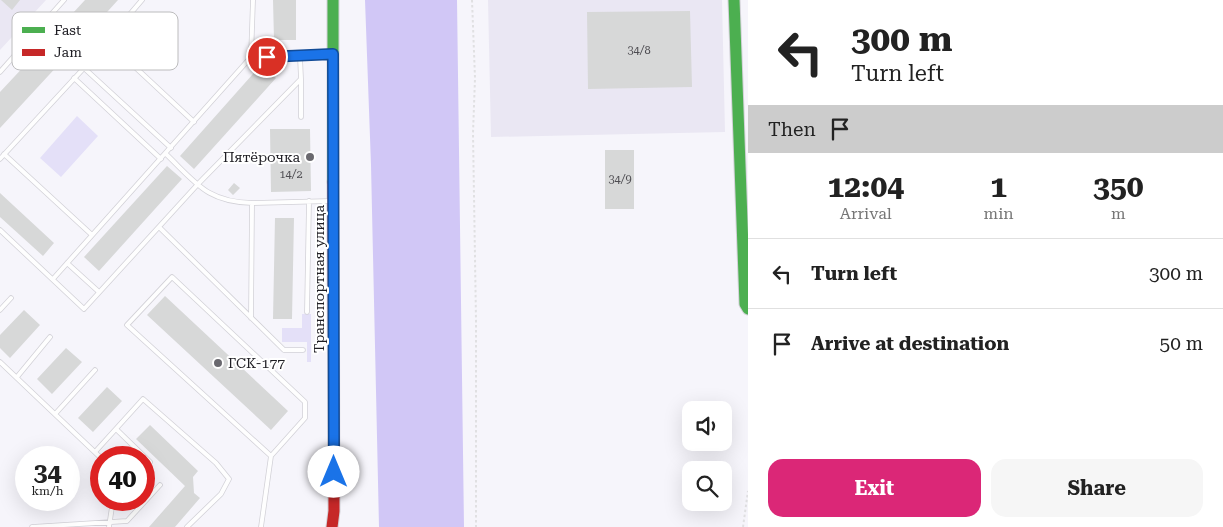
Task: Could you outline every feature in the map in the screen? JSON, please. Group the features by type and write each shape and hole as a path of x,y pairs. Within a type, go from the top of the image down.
{"street":[{"name":"Транспортная улица","path":"332,527 334,511 333,0"},
{"path":"734,0 746,304 748,309"}],"lane":[{"path":"53,12 64,0"},
{"path":"132,12 142,0"},
{"path":"53,280 251,57 253,0"},
{"path":"251,57 300,57 333,54"},
{"path":"300,57 301,117"},
{"path":"0,72 12,58"},
{"path":"0,159 82,70"},
{"path":"86,70 172,148"},
{"path":"138,70 194,122"},
{"path":"74,78 161,159"},
{"path":"0,230 84,309 198,184 301,79"},
{"path":"4,154 92,235"},
{"path":"166,154 212,196 236,203 333,200"},
{"path":"307,312 308,201"},
{"path":"251,318 252,203"},
{"path":"159,227 284,350 303,350"},
{"path":"67,263 99,292"},
{"path":"262,527 271,456 306,418 305,402 172,277 127,325 271,456"},
{"path":"0,310 11,298"},
{"path":"16,377 50,337"},
{"path":"0,362 90,446"},
{"path":"56,413 95,370"},
{"path":"101,446 143,399 216,463 229,479 221,494 187,527"},
{"path":"116,429 134,446"},
{"path":"32,527 110,524 127,521 160,485"},
{"path":"110,524 112,511"}],"path":[{"path":"472,0 475,78 473,133 476,320 476,527"},
{"path":"743,527 748,491"}],"shaded area":[{"path":"0,0 46,0 35,12 12,12 12,37 0,50"},
{"path":"365,0 457,0 464,527 379,527 371,165"},
{"path":"488,0 722,0 725,132 491,137"},
{"path":"77,116 98,136 61,177 40,158"},
{"path":"302,314 311,314 311,362 307,362 307,342 282,342 282,328 302,328"}],"building":[{"path":"1,0 20,0 12,10"},
{"path":"85,0 118,0 107,12 74,12"},
{"path":"273,0 296,0 296,40 274,40"},
{"path":"690,11 692,87 588,89 587,12"},
{"path":"261,65 276,78 194,169 180,156"},
{"path":"21,70 54,70 0,128 0,92"},
{"path":"270,129 310,129 311,191 271,192"},
{"path":"605,150 634,150 634,209 605,209"},
{"path":"167,166 182,179 99,271 84,257"},
{"path":"234,183 240,188 233,195 228,190"},
{"path":"0,193 54,243 43,256 0,217"},
{"path":"275,218 294,218 292,319 273,319"},
{"name":"ГСК-177","path":"165,296 288,411 271,430 147,315"},
{"path":"24,310 40,325 10,358 0,348 0,335"},
{"path":"66,348 82,362 52,394 37,379"},
{"path":"107,387 122,401 93,432 78,418"},
{"path":"150,425 198,471 193,477 194,493 200,498 175,527 149,527 185,486 155,457 155,446 143,446 136,439"}],"traffic: fast":[{"path":"333,0 333,182"},
{"path":"734,0 745,304 748,309"}],"traffic: jam":[{"path":"332,527 334,511 333,182"}],"place":[{"name":"Пятёрочка","path":"310,157"},
{"name":"ГСК-177","path":"218,363"}],"route":[{"path":"267,57 333,54 334,472"}]}
